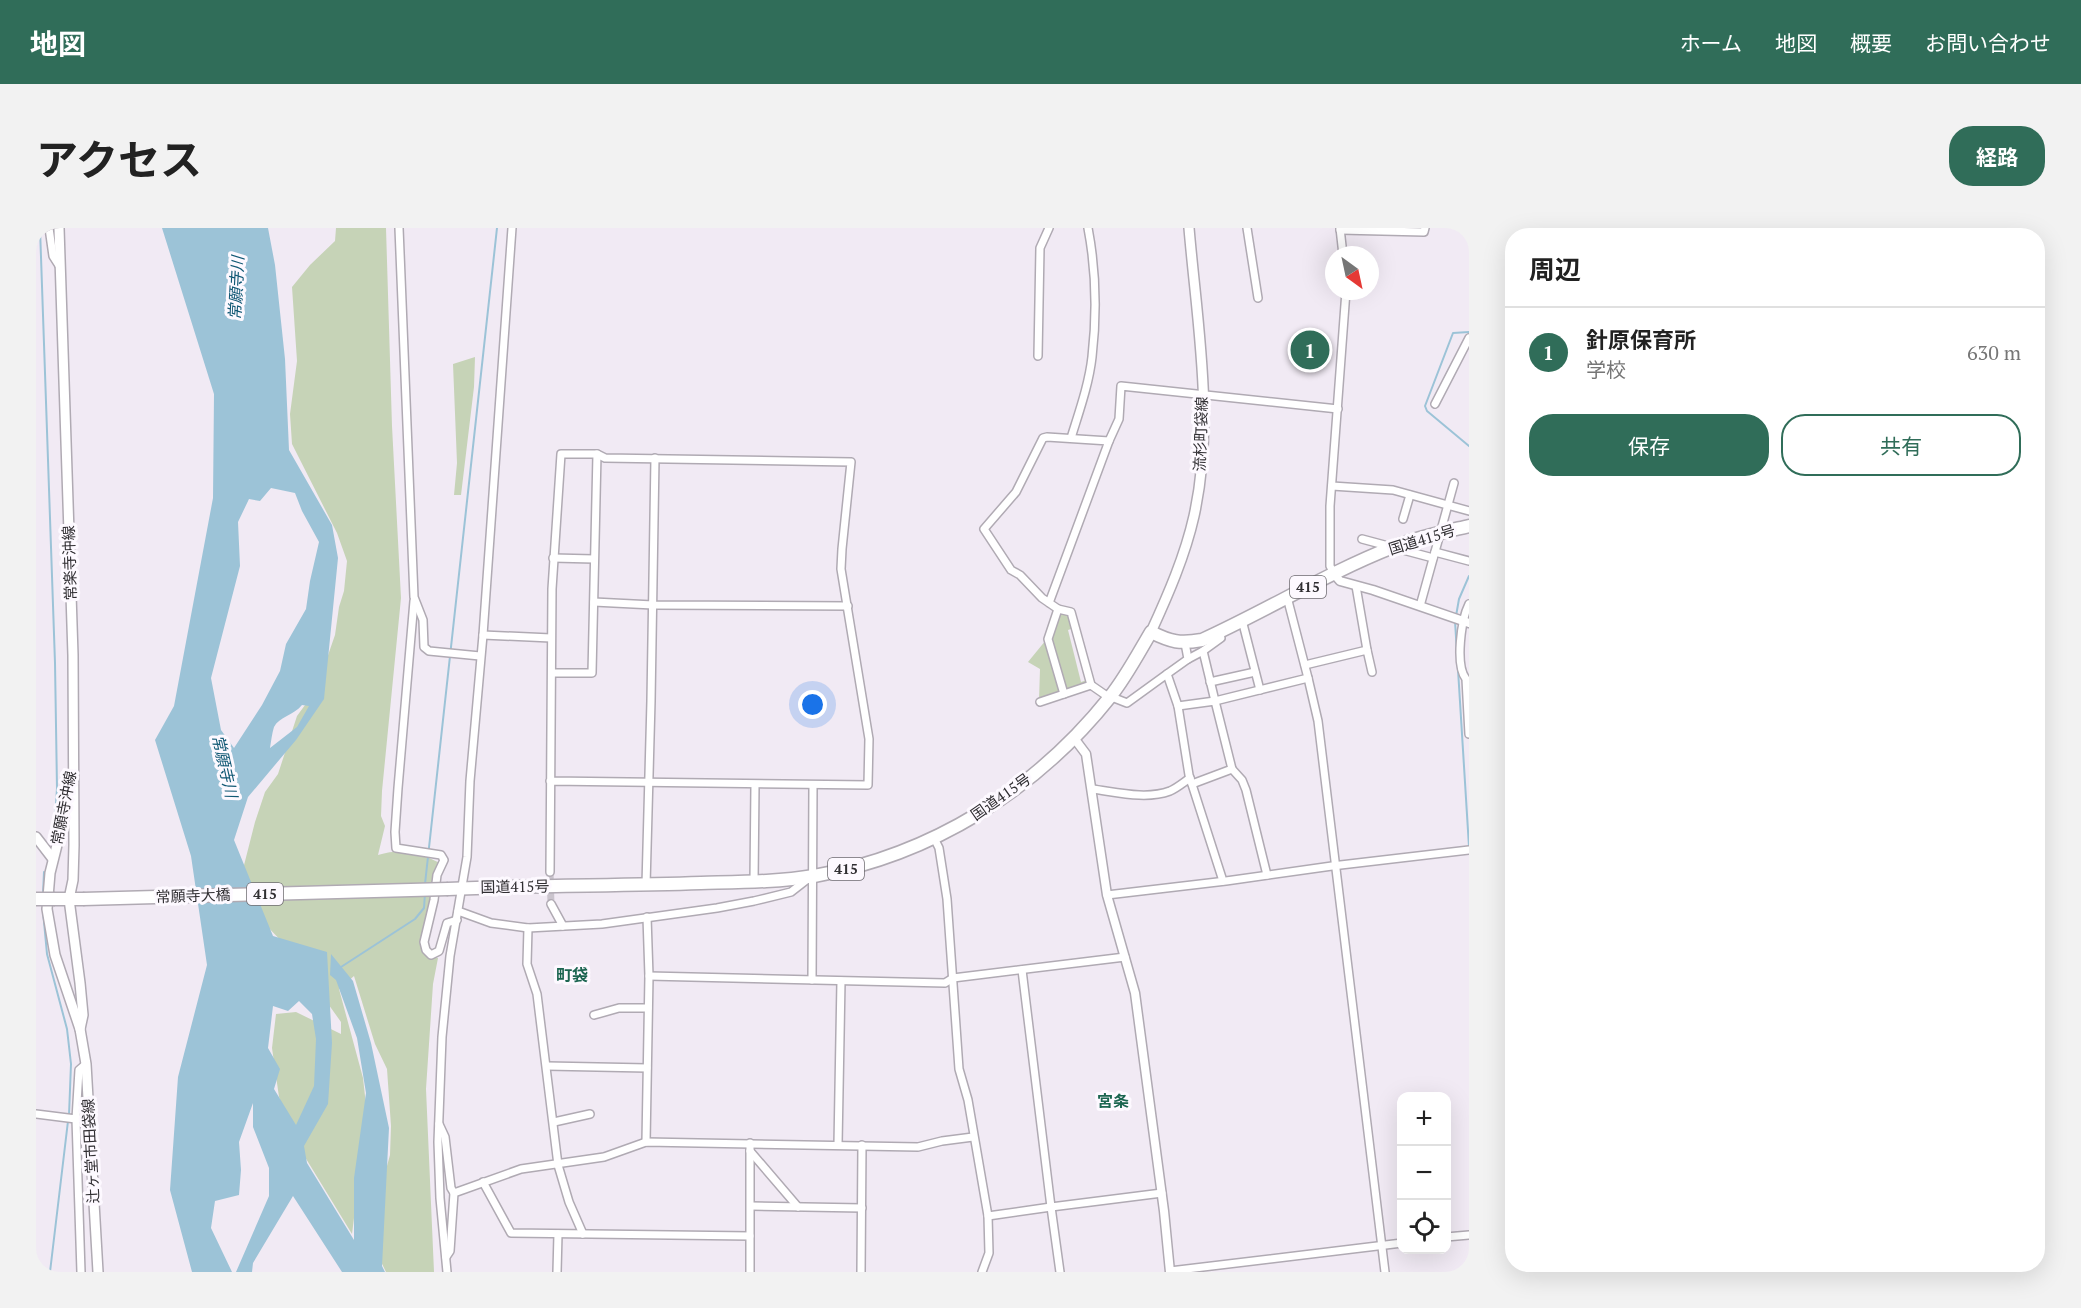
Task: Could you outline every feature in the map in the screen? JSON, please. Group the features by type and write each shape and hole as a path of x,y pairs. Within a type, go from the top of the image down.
{"highway":[{"name":"国道415号","path":"1185,643 1202,640 1220,632 1287,597 1395,546 1439,532 1469,526"},
{"path":"1151,632 1170,641 1185,643"},
{"name":"国道415号","path":"448,889 754,881 812,876 885,858 934,838 978,815 1019,787 1074,738 1111,696 1151,632"},
{"name":"常願寺大橋","path":"69,899 448,889"},
{"name":"415","path":"36,899 69,899"}],"main road":[{"name":"常楽寺沖線","path":"59,228 72,643 74,845 73,880 69,899"},
{"name":"流杉町袋線","path":"1151,632 1177,570 1194,515 1204,436 1204,394 1189,228"},
{"name":"常願寺沖線","path":"53,859 73,757"},
{"path":"36,837 53,859"},
{"name":"辻ヶ堂市田袋線","path":"53,859 48,892 50,930 55,955 80,1029 86,1064 98,1272"},
{"name":"辻ヶ堂市田袋線","path":"69,899 81,994 80,1029"}],"street":[{"path":"49,228 53,256 60,267"},
{"path":"399,228 414,597 398,788 396,848 435,853 441,855 444,860 437,874 434,900 424,942 426,950 431,955 439,951 447,923 457,920"},
{"path":"447,1272 440,1198 439,1124 442,1037 450,956 467,857 470,781 483,635 512,228"},
{"path":"1038,356 1040,248 1048,228"},
{"path":"1071,438 1092,359 1095,283 1088,228"},
{"path":"1247,228 1258,298"},
{"path":"1342,246 1340,229 1424,232 1425,228"},
{"path":"1345,300 1332,486 1330,566 1340,581 1467,622"},
{"path":"1435,404 1469,338"},
{"path":"1050,603 1119,418 1121,387 1338,409"},
{"path":"1109,441 1043,438 1016,492 984,529 1011,570 1020,575 1058,609 1071,612 1091,685 1104,694 1127,703 1221,638 1220,632"},
{"path":"550,781 868,785 869,739 841,569 851,462 605,458 597,454 561,454 553,558 551,638 552,673 550,781 550,872"},
{"path":"552,673 592,673 597,454"},
{"path":"646,885 655,458"},
{"path":"1420,606 1454,483"},
{"path":"1332,486 1393,490 1469,511"},
{"path":"1403,519 1410,495"},
{"path":"1362,539 1469,561"},
{"path":"553,558 594,559"},
{"path":"1356,586 1366,650 1372,672"},
{"path":"414,597 423,620 424,647 429,651 444,654 480,656"},
{"path":"1287,597 1318,721 1385,1272"},
{"path":"594,602 653,605 848,606"},
{"path":"1469,604 1467,622 1461,629 1461,673 1466,679 1469,734"},
{"path":"1058,609 1048,639 1064,694"},
{"path":"1242,620 1260,690"},
{"path":"483,635 551,638"},
{"path":"1185,643 1188,659"},
{"path":"1305,665 1366,650"},
{"path":"1203,651 1232,769 1242,780 1246,790 1268,875"},
{"path":"1210,682 1255,672"},
{"path":"1167,674 1178,706 1191,781 1223,881"},
{"path":"1178,706 1215,701 1308,678"},
{"path":"1040,702 1091,685"},
{"path":"1074,738 1086,754 1107,895 1135,993 1162,1193 1170,1272 1397,1244"},
{"path":"1092,789 1138,794 1163,793 1191,781 1232,769"},
{"path":"754,881 755,785"},
{"path":"812,980 813,786"},
{"path":"934,838 939,848 947,899 959,1069 968,1100 988,1216 989,1253 982,1272"},
{"path":"1107,895 1469,850"},
{"path":"458,911 491,923 528,928 602,924 717,908 791,892 812,876"},
{"path":"551,904 563,926"},
{"path":"646,1142 649,976 647,917"},
{"path":"528,928 528,964 537,994 558,1165 569,1202 583,1234"},
{"path":"649,976 945,982 953,978 1125,957"},
{"path":"1022,970 1060,1272"},
{"path":"838,1145 841,981"},
{"path":"594,1015 619,1008 648,1008"},
{"path":"81,1272 76,1119 80,1070 86,1064"},
{"path":"547,1065 647,1068"},
{"path":"36,1114 76,1119"},
{"path":"554,1122 590,1114"},
{"path":"439,1124 445,1137 451,1188 454,1193 450,1251 446,1257"},
{"path":"454,1193 521,1169 604,1157 646,1142 750,1147 862,1145 918,1147 973,1137"},
{"path":"861,1272 862,1145"},
{"path":"750,1147 750,1272"},
{"path":"750,1147 798,1207"},
{"path":"483,1182 511,1233 750,1236"},
{"path":"988,1216 1162,1193"},
{"path":"751,1206 862,1208"},
{"path":"557,1272 558,1234"},
{"path":"1451,1237 1469,1235"}],"green space":[{"path":"336,228 386,228 392,426 401,598 382,791 381,816 385,826 378,855 409,852 440,863 421,938 422,949 427,956 438,958 433,984 426,1089 434,1272 386,1272 371,1241 376,1206 390,1155 391,1126 387,1069 375,1044 354,976 339,989 363,1078 367,1114 352,1234 294,1139 279,1097 272,1048 276,1014 296,1012 341,1034 341,1022 289,949 263,922 242,873 265,792 278,774 297,716 316,690 335,635 344,591 347,561 337,533 292,444 290,414 297,361 292,287 310,265 335,241"},
{"path":"475,357 474,387 461,495 454,495 457,463 453,364"},
{"path":"1060,612 1070,615 1074,628 1068,630 1081,682 1087,680 1088,685 1039,701 1040,669 1028,662 1046,640"}],"water":[{"name":"常願寺川","path":"162,228 268,228 275,265 285,359 289,450 332,525 338,558 324,699 296,740 248,797 234,840 273,936 327,952 332,1043 328,1104 304,1146 307,1163 354,1240 354,1178 366,1093 357,1038 336,980 330,975 331,954 353,981 371,1043 389,1128 382,1266 385,1272 342,1272 293,1196 253,1263 252,1272 236,1272 269,1196 269,1168 253,1127 253,1103 239,1142 241,1170 239,1195 215,1201 211,1228 232,1272 192,1272 170,1190 178,1077 207,965 191,856 155,740 174,706 213,498 214,394","holes":["271,488 295,493 319,542 306,609 286,644 280,671 262,705 234,748 221,730 211,678 240,566 238,522 249,499 260,501","302,705 309,706 297,727 270,748 276,724","299,1001 312,1014 316,1039 314,1086 296,1125 274,1089 280,1069 268,1048 273,1006 288,1011"]}],"waterway":[{"path":"40,228 55,663 57,788 54,836"},
{"path":"425,884 497,228"},
{"path":"1469,332 1453,333 1425,406 1427,411 1469,446"},
{"path":"1456,616 1459,599 1469,576"},
{"path":"1455,621 1469,847"},
{"path":"43,894 44,872"},
{"path":"341,967 415,919 424,908 425,893"},
{"path":"43,911 47,954 67,1029 71,1064 69,1115"},
{"path":"50,1272 68,1121"}],"tunnel":[{"path":"550,872 551,904"}],"place":[{"name":"針原保育所","path":"1310,350"}],"district":[{"name":"町袋","path":"572,975"},
{"name":"宮条","path":"1113,1101"}]}
